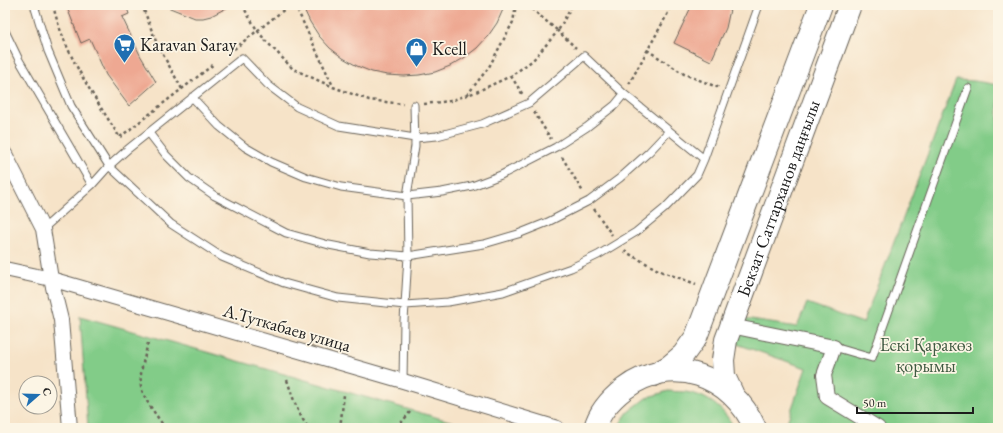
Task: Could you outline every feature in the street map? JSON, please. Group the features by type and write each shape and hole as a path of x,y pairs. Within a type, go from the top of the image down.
{"main road":[{"name":"Бекзат Саттарханов даңғылы","path":"654,375 670,366 683,355 696,337 821,5"},
{"name":"Бекзат Саттарханов даңғылы","path":"732,394 724,376 723,360 726,340 850,5"},
{"path":"595,428 602,413 619,393 635,382 666,372 693,374 707,378 720,385 742,404 756,428"}],"street":[{"path":"5,154 42,229 51,279 62,320 70,428"},
{"name":"А.Туткабаев улица","path":"5,269 51,279 403,381 557,428"},
{"path":"731,326 834,347 824,375 827,397 878,428"}],"lane":[{"path":"34,5 48,51 71,106 109,166 172,224 222,257 284,283 338,298 405,305 448,302 503,292 571,268 598,255 636,232 664,209 697,175 759,5"},
{"path":"5,31 19,60 92,185"},
{"path":"42,229 92,185 109,166 128,149 242,58 268,86 304,110 339,126 415,138 437,136 482,124 529,103 584,56 624,94 704,159"},
{"path":"834,347 872,358 968,88"},
{"path":"192,97 219,126 245,147 271,162 306,177 341,187 407,196 442,192 472,186 501,175 556,147 587,127 615,105 624,94"},
{"path":"403,381 404,321 408,256 407,196 415,146 414,105"},
{"path":"148,133 188,178 215,196 286,233 329,246 370,253 408,256 454,250 491,242 518,234 548,222 589,201 620,178 649,152 669,131"}],"path":[{"path":"53,5 70,56 128,149"},
{"path":"142,5 157,44 182,89"},
{"path":"242,5 257,30 292,69 369,100 414,105 450,101 511,76 533,60 558,31 572,5"},
{"path":"230,52 290,5"},
{"path":"295,5 333,86"},
{"path":"466,95 488,68 513,22 516,5"},
{"path":"527,5 558,31 584,56"},
{"path":"624,94 668,14 670,5"},
{"path":"647,50 684,74 717,87 720,80"},
{"path":"120,137 218,61"},
{"path":"511,76 620,249 660,271 714,290"},
{"path":"148,343 141,378 141,387 146,398 165,428"},
{"path":"287,380 295,404 309,428"},
{"path":"340,428 344,395"},
{"path":"397,428 410,412"}],"green space":[{"name":"Ескі Қаракөз қорымы","path":"956,80 975,81 998,85 998,428 785,428 806,368 737,344 744,319 797,327 807,303 863,323"},
{"path":"80,316 474,428 88,428"},
{"path":"668,391 688,392 711,401 727,416 734,428 617,428 628,412 646,398"}],"building":[{"name":"Karavan Saray","path":"66,5 126,5 129,14 122,17 140,55 156,82 129,106 106,75 90,39 81,43"},
{"path":"165,5 232,5 211,16 195,18"},
{"path":"302,5 505,5 497,23 488,36 477,48 464,58 435,72 404,76 372,72 343,58 330,48 319,36"},
{"path":"692,5 731,5 726,28 711,61 674,43"}],"place":[{"name":"Karavan Saray","path":"124,64"},
{"name":"Kcell","path":"417,68"}]}
